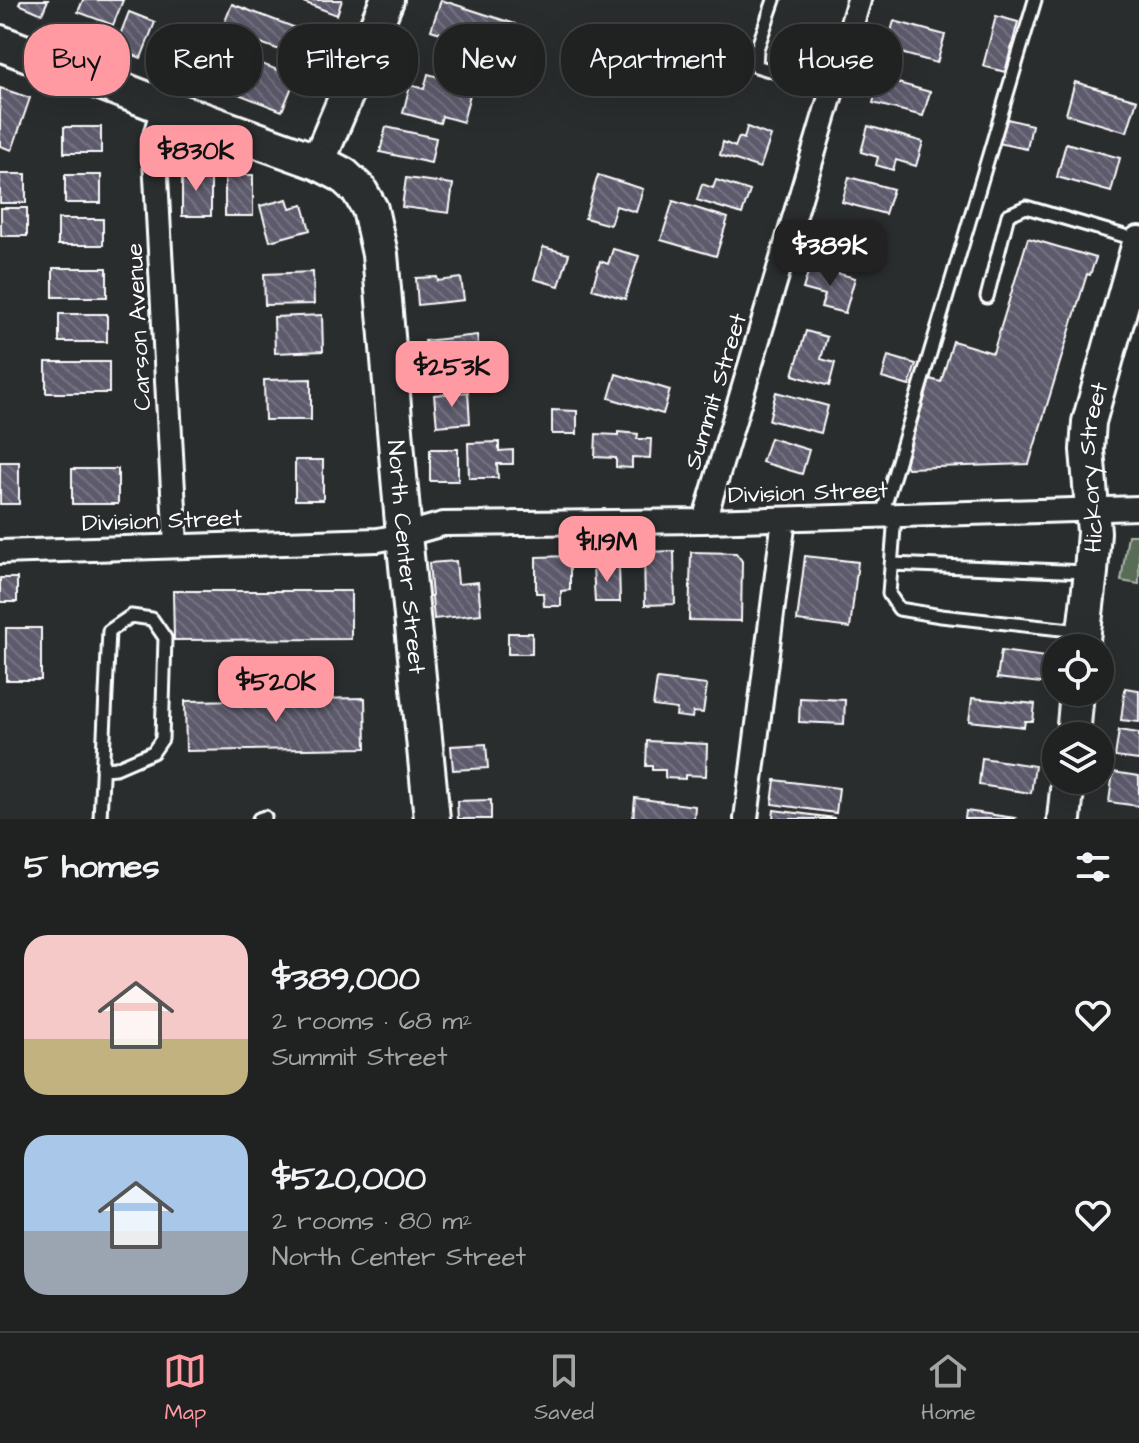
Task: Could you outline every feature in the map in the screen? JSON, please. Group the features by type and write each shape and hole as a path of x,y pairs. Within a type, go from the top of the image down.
{"main road":[{"name":"North Center Street","path":"0,43 318,162 343,175 359,190 370,209 380,254 429,817"}],"street":[{"path":"318,162 387,0"},
{"name":"Summit Street","path":"852,24 859,0"},
{"name":"Summit Street","path":"704,521 830,96"},
{"name":"Carson Avenue","path":"163,106 154,140 176,546"},
{"name":"Hickory Street","path":"1084,634 1094,532 1087,450 1089,422 1139,241"},
{"name":"Division Street","path":"0,552 378,540 443,524 704,521 1139,508"},
{"path":"746,819 784,519"},
{"path":"1064,819 1067,794"}],"lane":[{"path":"770,70 756,66 757,49 774,0"},
{"path":"1035,0 889,515 889,594 899,609 1048,634"},
{"path":"987,297 1008,215 1026,207 1139,241"},
{"path":"891,564 1091,572"},
{"path":"100,819 102,769 109,631 131,616 152,619 165,638 162,739 153,752 116,768 102,769"}],"green space":[{"path":"1128,535 1139,535 1139,584 1121,581"}],"building":[{"path":"21,0 48,0 42,14 19,4"},
{"path":"83,0 123,0 113,24 78,12"},
{"path":"298,0 342,0 337,15"},
{"path":"441,0 515,24 434,24 434,31 431,30"},
{"path":"232,4 286,24 278,24 278,49 262,44 262,24 224,24"},
{"path":"129,12 155,22 146,24 146,45 141,58 130,54 130,24 124,24"},
{"path":"996,16 1018,22 1005,72 983,66"},
{"path":"894,21 945,35 937,63 902,53 902,24 893,24"},
{"path":"262,64 278,70 278,96 288,96 282,111 244,96 262,96"},
{"path":"428,74 434,76 434,96 470,96 463,122 442,116 440,123 403,113 407,96 418,96 418,87 424,89"},
{"path":"1075,82 1137,100 1127,132 1066,114"},
{"path":"902,84 930,92 923,116 873,103 875,96 902,96"},
{"path":"0,88 30,98 12,150 0,146"},
{"path":"1003,118 1032,125 1027,149 998,143"},
{"path":"868,126 923,142 916,166 896,160 893,170 876,165 878,157 861,152"},
{"path":"64,127 101,127 101,153 64,153"},
{"path":"386,127 436,138 431,163 380,152"},
{"path":"747,127 771,136 760,168 720,155 723,142 735,147 739,137 744,139"},
{"path":"1066,143 1120,158 1111,192 1057,177"},
{"path":"182,170 211,170 211,216 182,216"},
{"path":"0,174 26,174 26,203 0,203"},
{"path":"65,175 101,175 101,203 65,203"},
{"path":"225,175 253,175 253,216 225,216"},
{"path":"598,175 643,189 636,212 616,206 610,225 585,218"},
{"path":"849,177 893,189 885,214 842,202"},
{"path":"406,178 453,184 449,213 402,207"},
{"path":"716,180 750,191 742,214 697,200 702,184 713,188"},
{"path":"287,199 290,208 303,205 310,230 270,241 260,206"},
{"path":"673,201 728,218 716,256 661,240"},
{"path":"1,208 27,208 27,236 1,236"},
{"path":"58,219 103,219 103,245 58,245"},
{"path":"834,227 877,239 871,263 857,259 854,269 837,264 838,257 827,255"},
{"path":"1028,238 1096,258 1090,275 1087,274 1029,464 907,468 905,464 930,379 941,382 953,341 993,353"},
{"path":"543,247 569,254 559,286 534,279"},
{"path":"613,249 639,256 625,299 592,289 600,261 608,264"},
{"path":"810,266 855,278 845,313 821,307 825,295 803,289"},
{"path":"53,268 107,268 107,297 53,297"},
{"path":"313,272 314,304 265,305 264,274"},
{"path":"437,277 438,281 461,278 464,300 418,305 416,278"},
{"path":"59,314 107,314 107,342 59,342"},
{"path":"322,315 323,351 275,353 274,317"},
{"path":"806,331 827,337 821,359 835,363 829,386 793,375"},
{"path":"477,335 480,363 428,368 425,341"},
{"path":"888,356 916,364 909,386 882,378"},
{"path":"46,362 109,362 109,393 46,393"},
{"path":"616,374 670,390 663,414 609,398"},
{"path":"311,379 311,420 265,420 264,380"},
{"path":"468,392 470,423 437,426 434,395"},
{"path":"776,392 828,406 821,433 769,420"},
{"path":"552,410 577,411 577,434 552,434"},
{"path":"618,432 638,434 637,439 651,439 650,458 632,457 632,468 616,467 616,458 595,457 596,434 618,435"},
{"path":"770,438 809,450 802,474 762,462"},
{"path":"499,442 499,451 513,450 513,464 497,464 498,478 469,478 468,443"},
{"path":"430,449 458,449 458,481 430,481"},
{"path":"295,460 323,460 323,500 295,500"},
{"path":"0,462 19,462 19,504 0,504"},
{"path":"72,469 118,469 118,504 72,504"},
{"path":"674,551 675,604 645,605 644,552"},
{"path":"691,552 736,553 742,561 741,621 689,620"},
{"path":"570,556 570,590 561,591 561,606 544,606 543,593 536,593 536,557"},
{"path":"805,556 858,562 850,628 797,621"},
{"path":"456,561 458,584 478,582 481,614 434,619 429,563"},
{"path":"619,565 620,602 595,602 593,566"},
{"path":"0,578 17,578 17,602 0,602"},
{"path":"173,591 351,591 351,639 174,640"},
{"path":"6,628 41,628 41,680 6,680"},
{"path":"508,633 532,633 532,654 508,654"},
{"path":"1001,651 1042,657 1042,683 997,678"},
{"path":"657,679 707,685 703,713 693,712 692,718 676,716 677,709 653,706"},
{"path":"1125,688 1139,690 1139,722 1121,720"},
{"path":"365,698 366,748 186,751 185,701"},
{"path":"800,698 845,700 844,724 799,722"},
{"path":"972,698 1035,704 1033,721 1025,721 1024,727 969,721"},
{"path":"1119,730 1139,733 1139,760 1115,757"},
{"path":"647,741 707,744 706,776 665,778 665,770 652,770 652,766 646,766"},
{"path":"486,744 488,768 453,770 451,746"},
{"path":"982,758 1035,766 1031,793 979,785"},
{"path":"1114,772 1139,776 1139,806 1109,802 1110,794 1114,794"},
{"path":"775,780 839,788 836,813 772,804"},
{"path":"635,798 695,806 694,819 633,819"},
{"path":"491,800 491,819 458,819 457,801"},
{"path":"774,810 834,818 834,819 773,819"},
{"path":"966,811 1015,818 965,819"}]}
